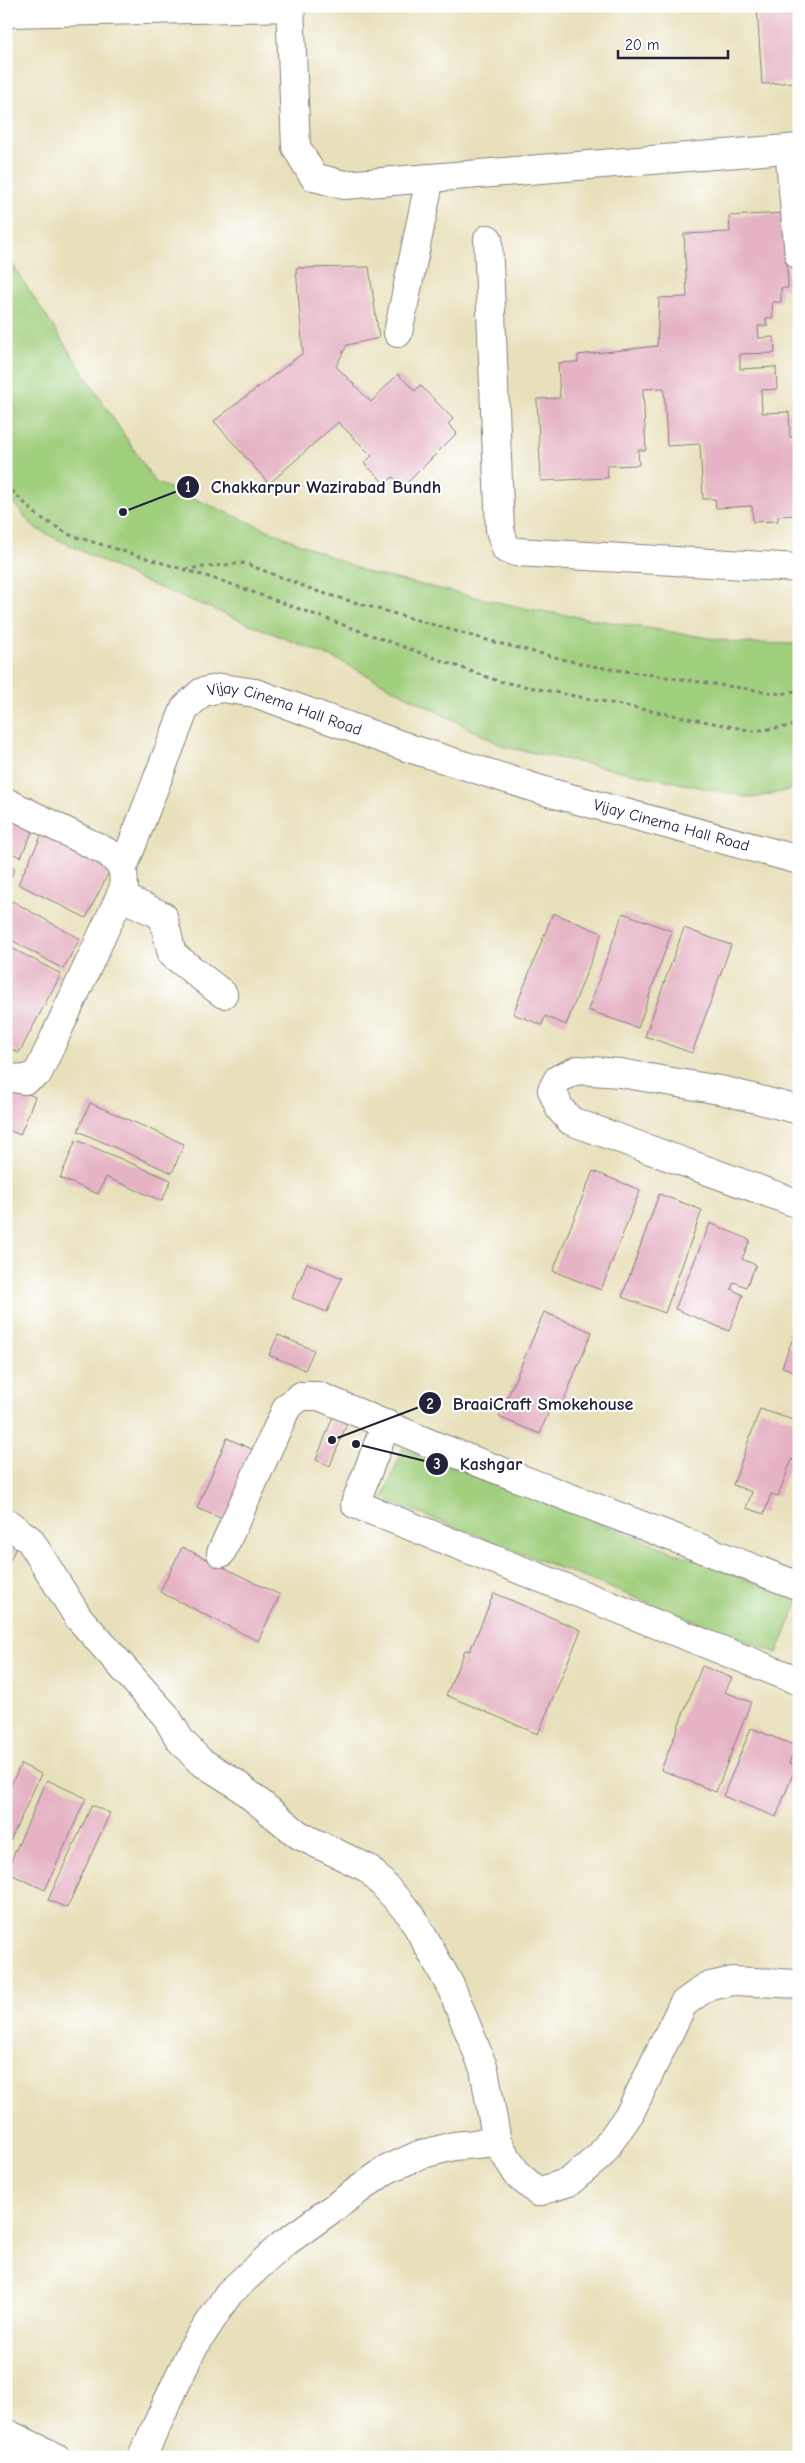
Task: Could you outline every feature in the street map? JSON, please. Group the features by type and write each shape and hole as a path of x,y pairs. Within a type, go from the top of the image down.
{"street":[{"path":"6,13 290,7 296,147 314,177 344,185 794,148 799,255"},
{"path":"398,333 430,178"},
{"path":"488,240 500,530 506,549 516,552 799,568"},
{"name":"Vijay Cinema Hall Road","path":"6,1077 25,1080 38,1073 124,888 123,868 185,708 202,692 222,688 254,693 409,748 548,792 799,860"},
{"path":"6,802 109,853 123,868"},
{"path":"120,896 163,916 172,954 223,994"},
{"path":"799,1110 725,1091 620,1073 578,1070 558,1079 552,1090 560,1109 571,1121 799,1204"},
{"path":"221,1553 288,1406 301,1396 319,1396 799,1586"},
{"path":"386,1424 355,1504 799,1681"},
{"path":"6,1522 30,1540 78,1617 166,1716 180,1740 200,1761 235,1783 299,1836 369,1869 411,1915 451,1987 484,2069 497,2142 518,2175 538,2192 569,2182 600,2156 630,2113 683,2004 706,1987 733,1981 799,1984"},
{"path":"142,2457 191,2351 229,2293 282,2245 386,2170 419,2155 454,2146 497,2142"},
{"path":"6,2433 56,2457"}],"path":[{"path":"6,485 38,516 70,535 183,569 498,680 754,731 799,725"},
{"path":"183,569 244,563 319,592 490,641 591,666 782,694 799,690"}],"green space":[{"path":"6,255 155,482 369,573 529,609 740,643 799,644 799,788 752,798 505,747 336,659 138,579 35,528 6,495"},
{"path":"403,1448 799,1600 777,1653 383,1499"}],"building":[{"path":"757,6 799,6 799,82 762,84"},
{"path":"785,213 788,288 781,288 781,302 772,302 773,318 766,318 767,326 758,326 759,338 774,337 775,353 740,354 740,369 776,367 777,389 761,390 762,413 789,412 790,437 799,437 799,455 797,455 799,515 778,516 778,521 753,522 752,506 716,508 715,499 703,499 700,444 667,446 664,388 643,389 646,450 638,450 639,465 607,466 608,478 541,481 537,399 560,398 558,363 578,362 578,355 657,346 659,298 687,297 684,234 730,232 729,216"},
{"path":"369,267 379,338 347,345 336,366 371,402 398,374 415,391 420,385 453,419 448,424 457,433 403,487 393,477 385,484 364,463 372,456 338,422 269,484 214,421 303,353 296,268"},
{"path":"6,810 36,823 21,857 6,851"},
{"path":"44,830 113,864 86,918 18,884"},
{"path":"6,865 15,869 6,886"},
{"path":"12,901 80,939 63,969 6,937 6,911"},
{"path":"553,913 602,933 566,1025 545,1016 542,1025 513,1014"},
{"path":"623,913 672,931 638,1028 588,1010"},
{"path":"684,928 731,945 692,1053 645,1036"},
{"path":"6,945 61,974 19,1053 6,1046"},
{"path":"6,1085 35,1097 20,1135 6,1129"},
{"path":"90,1103 184,1144 172,1173 78,1131"},
{"path":"76,1140 171,1180 162,1201 106,1177 98,1194 60,1178"},
{"path":"593,1171 640,1190 601,1290 553,1271"},
{"path":"659,1194 702,1210 665,1313 622,1297"},
{"path":"710,1223 750,1240 742,1259 756,1265 746,1287 734,1282 731,1289 743,1295 729,1331 675,1309"},
{"path":"307,1263 342,1278 327,1312 292,1298"},
{"path":"544,1312 592,1332 561,1407 552,1403 540,1434 499,1417"},
{"path":"799,1322 799,1373 782,1367"},
{"path":"278,1335 314,1350 305,1370 269,1355"},
{"path":"760,1409 799,1422 799,1462 792,1459 778,1496 771,1494 764,1514 746,1508 752,1492 733,1485"},
{"path":"334,1414 348,1421 330,1466 316,1460"},
{"path":"227,1438 256,1451 227,1521 197,1508"},
{"path":"6,1527 22,1534 6,1569"},
{"path":"182,1547 280,1595 258,1641 160,1592"},
{"path":"494,1593 581,1630 538,1734 446,1695 465,1650 470,1651"},
{"path":"702,1666 732,1678 725,1692 751,1702 716,1792 661,1770"},
{"path":"751,1728 796,1746 789,1763 796,1766 776,1817 723,1796"},
{"path":"21,1764 41,1774 6,1850 6,1795"},
{"path":"47,1780 86,1798 45,1890 6,1872"},
{"path":"92,1805 110,1813 67,1908 48,1900"}],"place":[{"name":"Chakkarpur Wazirabad Bundh","path":"123,512"},
{"name":"BraaiCraft Smokehouse","path":"332,1440"},
{"name":"Kashgar","path":"356,1444"}]}
